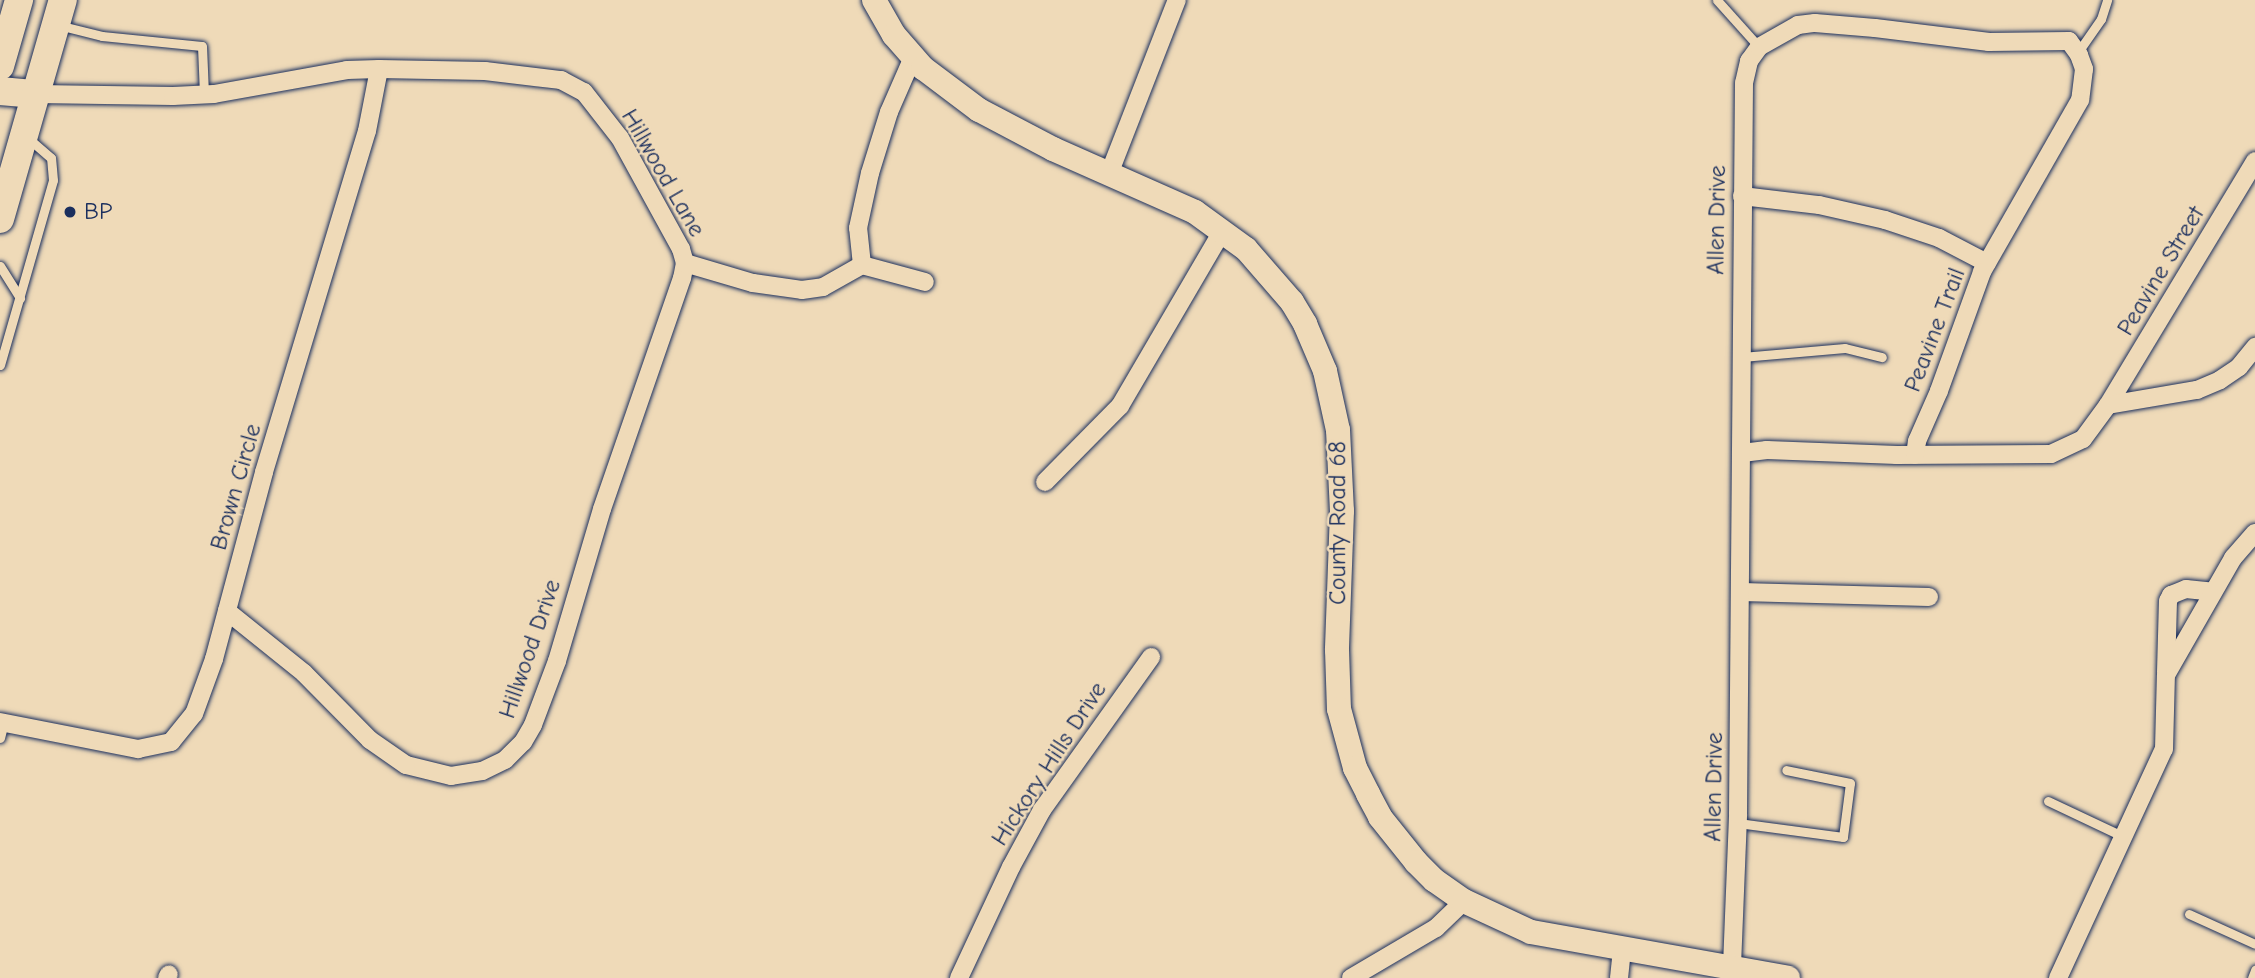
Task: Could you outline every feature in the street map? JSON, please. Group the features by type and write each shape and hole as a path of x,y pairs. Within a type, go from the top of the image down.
{"main road":[{"path":"2,55 19,0"},
{"path":"0,219 60,12"},
{"path":"0,90 36,94"}],"street":[{"name":"County Road 68","path":"874,0 894,35 913,57 939,81 979,110 1019,133 1186,208 1223,230 1266,269 1292,302 1317,350 1331,390 1342,477 1337,692 1355,768 1380,817 1416,862 1434,880 1464,901 1531,932 1788,978"},
{"path":"1109,174 1177,0"},
{"path":"1759,47 1785,30 1815,23 1990,42 2069,41 2078,52 2084,69 2080,100 1987,263"},
{"name":"Allen Drive","path":"1732,966 1738,823 1744,83 1749,61 1759,47"},
{"path":"913,57 888,112 870,173 858,228 862,265 925,282"},
{"name":"Brown Circle","path":"1,728 121,747 164,746 187,726 211,670 264,472 367,131 379,69"},
{"name":"Hillwood Lane","path":"36,94 204,94 346,70 485,71 532,75 572,84 591,99 634,160 681,249 684,264 753,283 802,290 823,287 862,265"},
{"name":"Peavine Street","path":"1915,455 2051,454 2083,439 2108,405 2255,161"},
{"name":"Peavine Trail","path":"1742,196 1819,205 1885,220 1939,238 1987,263 1917,441 1915,455"},
{"path":"1045,482 1120,407 1223,230"},
{"name":"Hillwood Drive","path":"227,611 304,673 370,740 406,765 451,776 482,771 506,760 523,742 533,725 557,661 602,509 682,278 684,264"},
{"path":"2108,405 2197,390 2220,380 2239,367 2255,347"},
{"path":"1742,453 1767,450 1915,455"},
{"path":"2166,675 2244,542 2255,533"},
{"path":"2058,978 2164,749 2168,601 2171,595 2186,589 2213,592"},
{"path":"1741,592 1929,597"},
{"name":"Hickory Hills Drive","path":"959,978 1011,867 1042,810 1151,657"},
{"path":"1351,978 1436,928 1464,901"},
{"path":"1619,978 1622,950"}],"lane":[{"path":"1717,0 1759,47"},
{"path":"2078,52 2101,19 2107,0"},
{"path":"60,12 102,36 202,46 204,94"},
{"path":"0,365 53,180 51,158 24,134"},
{"path":"0,266 20,298"},
{"path":"1742,358 1805,349 1845,348 1882,358"},
{"path":"1738,823 1843,837 1850,783 1786,770"},
{"path":"2048,801 2124,837"},
{"path":"2189,914 2255,944"},
{"path":"2252,978 2255,970"}],"place":[{"name":"BP","path":"70,212"}]}
